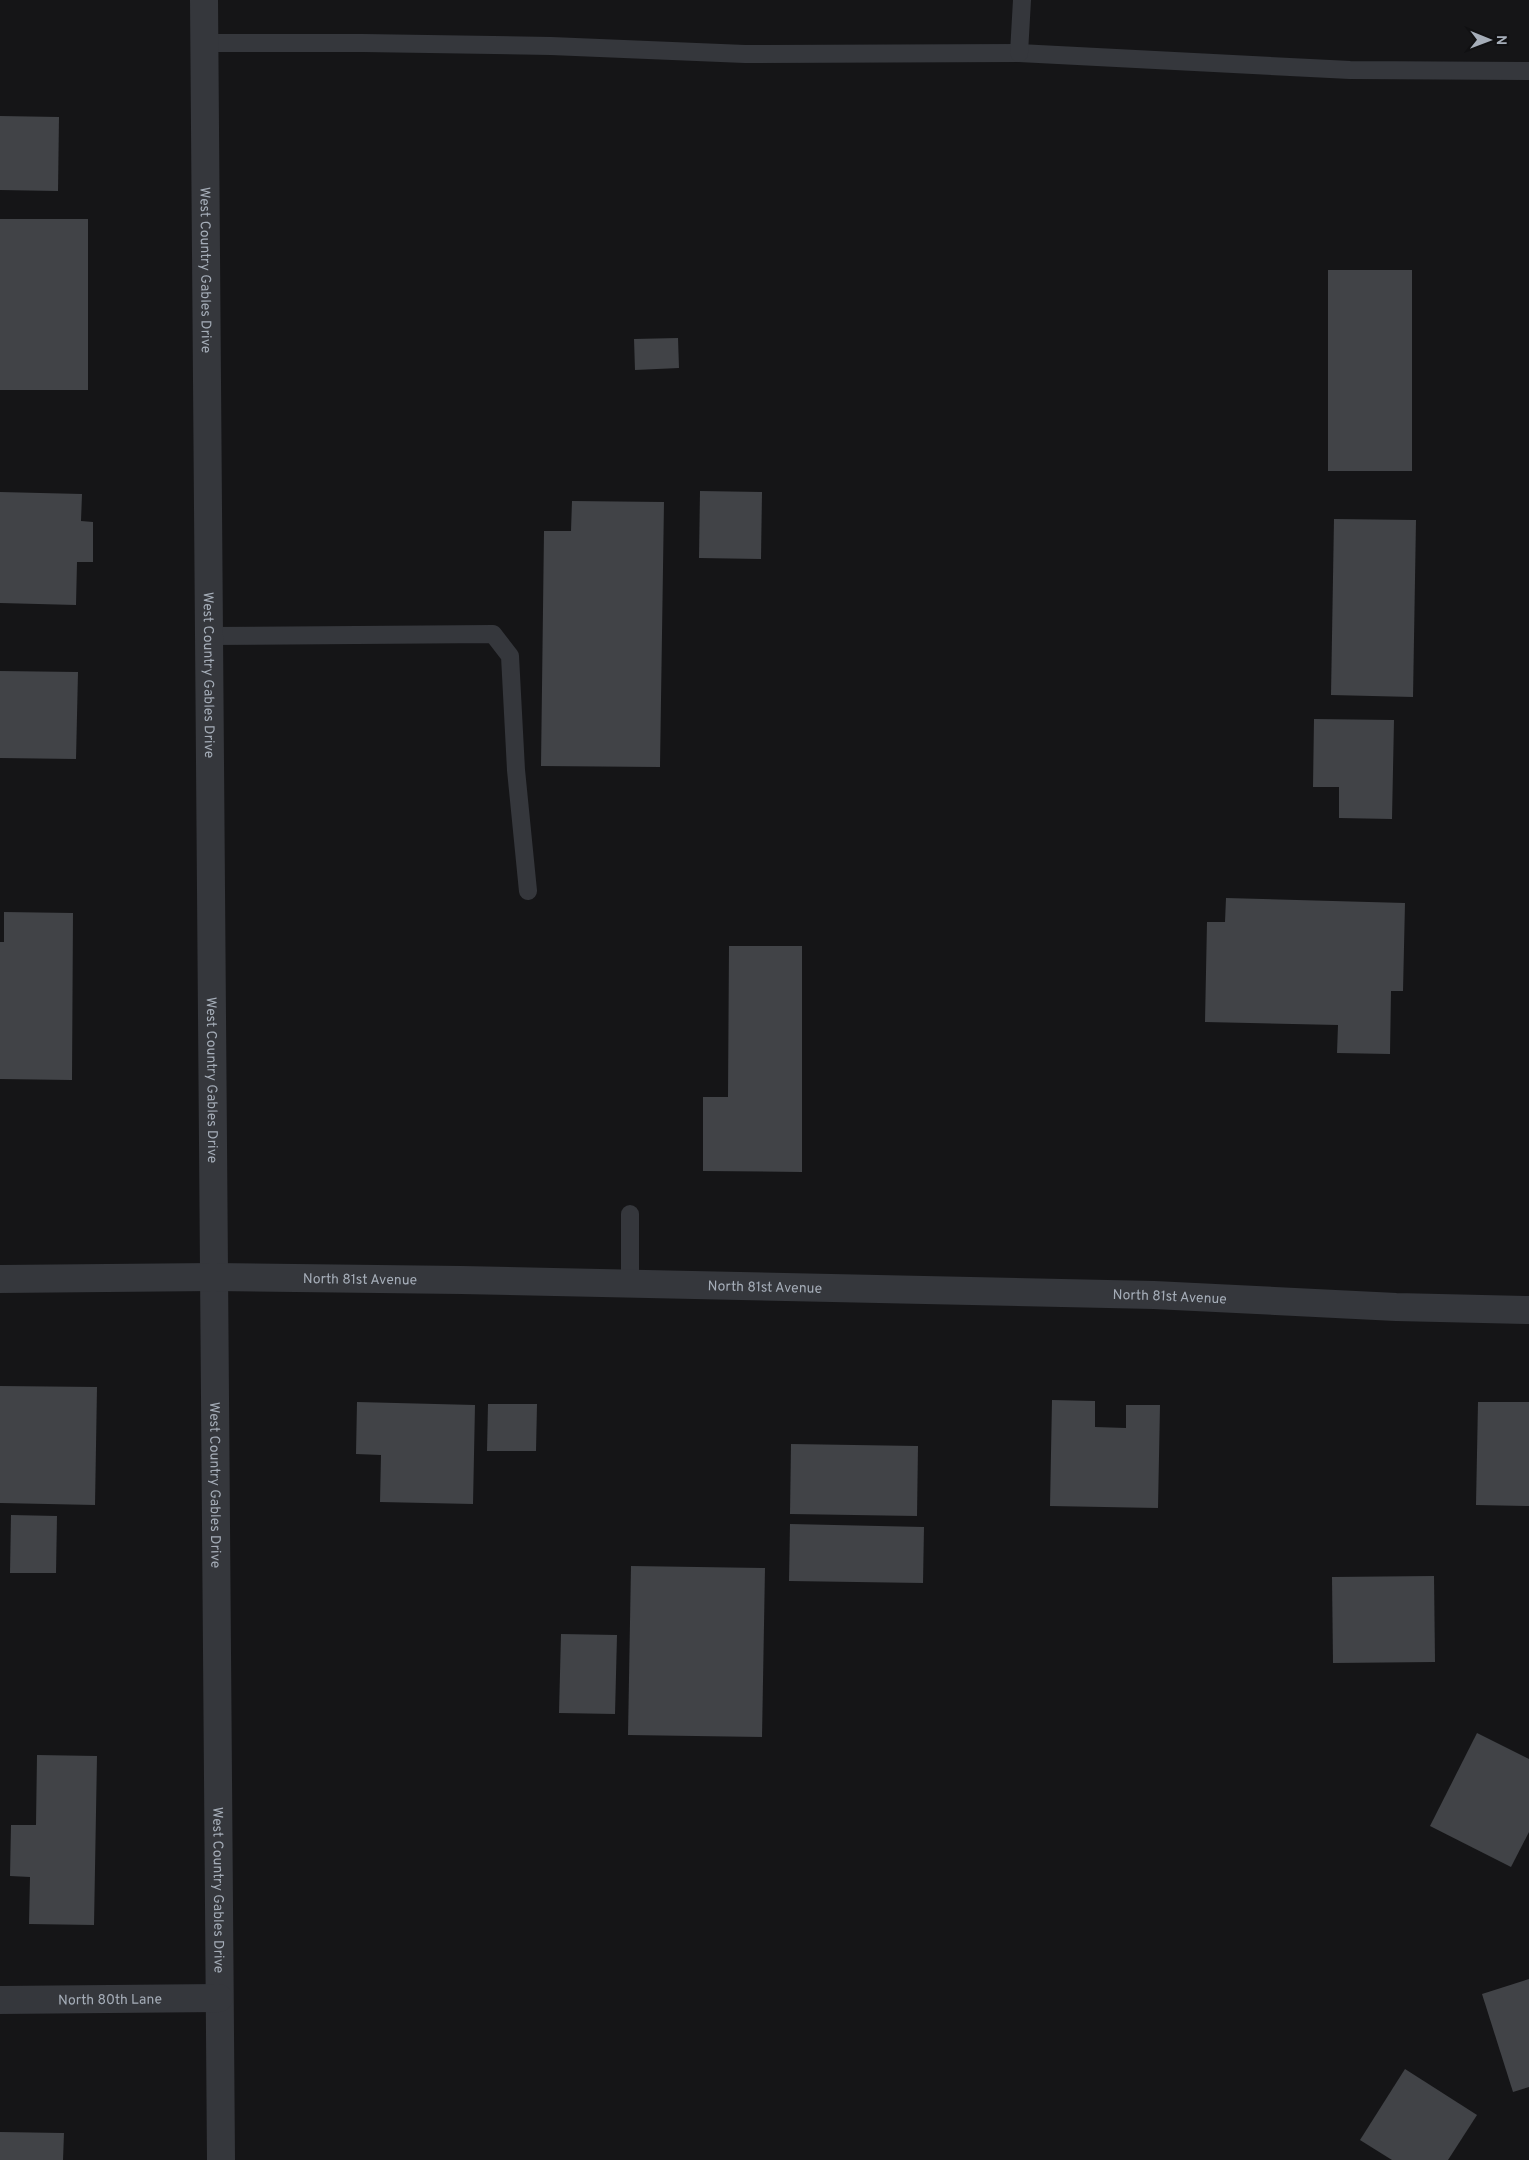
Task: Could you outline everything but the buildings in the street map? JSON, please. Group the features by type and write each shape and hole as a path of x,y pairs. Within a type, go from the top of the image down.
{"street":[{"name":"West Country Gables Drive","path":"204,0 221,2160"},
{"name":"North 81st Avenue","path":"0,1279 214,1277 630,1284 1154,1295 1387,1306 1529,1310"},
{"name":"North 80th Lane","path":"0,2000 220,1998"}],"lane":[{"path":"1020,53 1022,0"},
{"path":"204,44 363,43 551,46 745,54 1020,53 1350,70 1529,71"},
{"path":"209,636 493,634 510,656 516,770 528,890"},
{"path":"630,1214 630,1284"}]}
